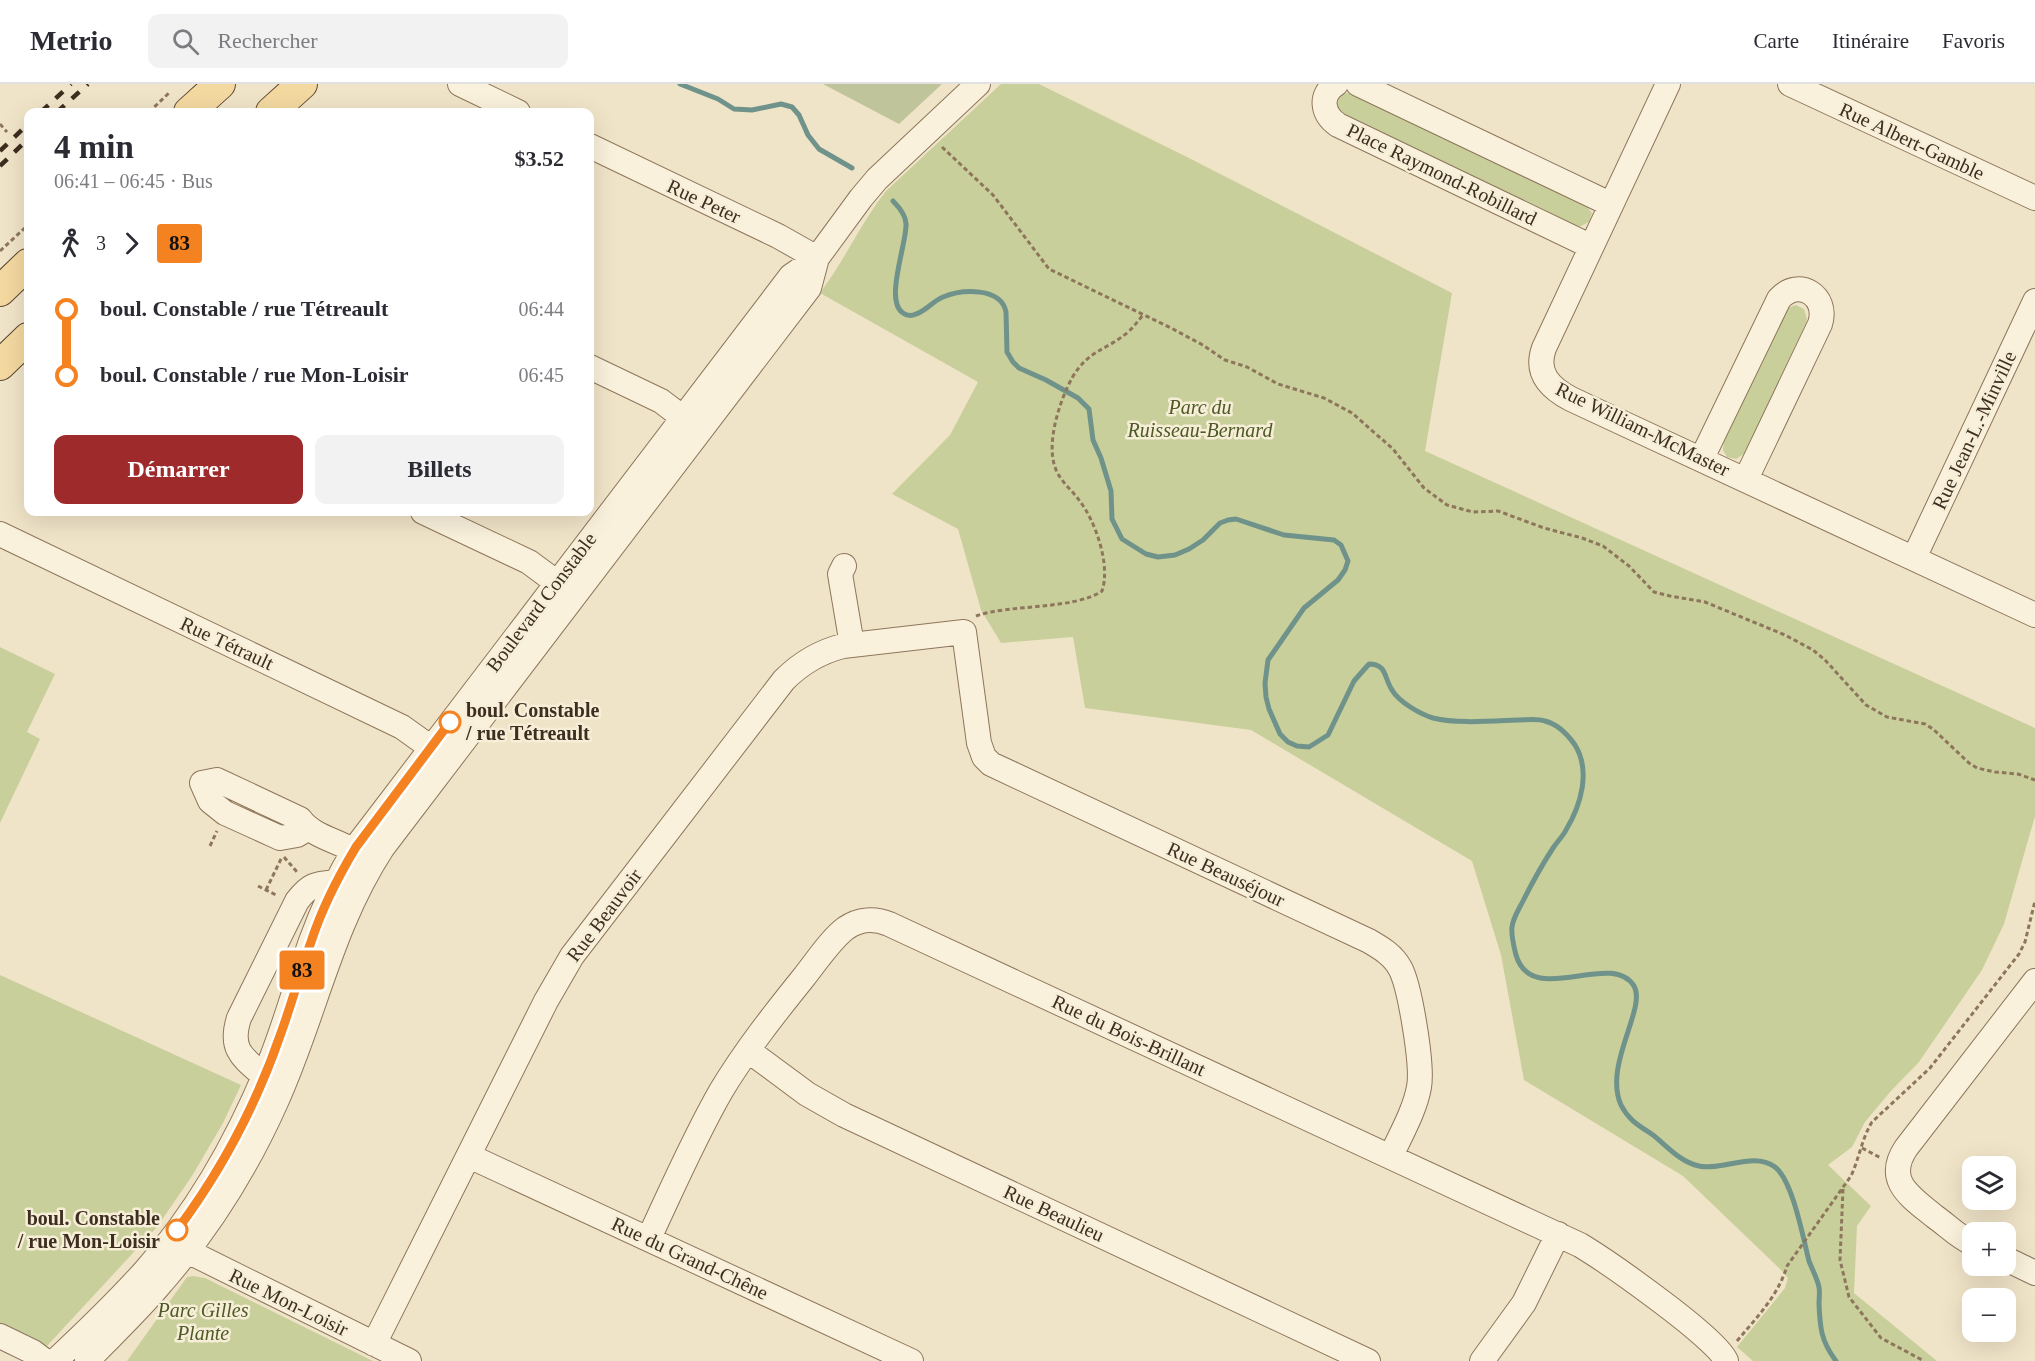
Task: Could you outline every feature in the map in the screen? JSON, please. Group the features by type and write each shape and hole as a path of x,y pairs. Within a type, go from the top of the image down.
{"main road":[{"path":"180,102 220,84"},
{"path":"275,108 302,84"},
{"path":"0,291 24,268"},
{"path":"0,365 24,342"}],"street":[{"path":"460,84 510,108"},
{"name":"Boulevard Constable","path":"87,1361 139,1308 178,1247 189,1214 222,1162 264,1077 281,1033 311,940 336,882 354,851 440,754 691,424 791,276 818,258 849,213 877,179 978,84"},
{"name":"Place Raymond-Robillard","path":"1336,84 1328,91 1324,105 1329,118 1338,124 1590,246"},
{"path":"1359,84 1610,204"},
{"name":"Rue William-McMaster","path":"1668,84 1590,246 1542,354 1541,365 1544,376 1560,393 2035,615"},
{"name":"Rue Albert-Gamble","path":"1790,84 2035,198"},
{"name":"Rue Peter","path":"594,148 778,236 818,258"},
{"path":"1702,458 1779,299 1791,290 1810,293 1820,304 1821,319 1746,479"},
{"name":"Rue Jean-L.-Minville","path":"1914,558 2035,301"},
{"path":"594,369 661,401 691,424"},
{"name":"Boulevard Constable","path":"55,1361 116,1302 178,1247 224,1200 256,1145 277,1102 340,926 354,895 382,847 440,754 556,582 691,424"},
{"path":"431,516 529,562 556,582"},
{"name":"Rue Tétrault","path":"0,534 402,727 440,754"},
{"path":"844,566 840,574 852,645"},
{"name":"Rue Beauvoir","path":"374,1344 554,985 582,942 784,680 798,666 833,649 964,632"},
{"name":"Rue Beauséjour","path":"964,632 978,743 984,757 991,764 1368,941 1386,952 1396,962 1404,976 1408,991 1421,1079 1415,1101 1391,1156"},
{"path":"307,829 354,851"},
{"path":"264,1077 238,1051 235,1031 239,1018 297,901 309,887 336,882"},
{"name":"Rue du Bois-Brillant","path":"649,1238 713,1106 748,1051 793,991 842,932 858,922 877,921 889,924 1558,1234 1600,1257 1729,1353"},
{"path":"1962,1238 1911,1197 1892,1169 2035,981"},
{"name":"Rue Beaulieu","path":"748,1051 807,1094 838,1112 1368,1361"},
{"name":"Rue du Grand-Chêne","path":"469,1156 911,1361"},
{"path":"1482,1361 1524,1303 1558,1234"},
{"name":"Rue Mon-Loisir","path":"178,1247 409,1361"},
{"path":"2016,1264 2035,1273"},
{"path":"0,1336 33,1352 45,1361"}],"path":[{"path":"161,108 180,102"},
{"path":"0,124 7,132"},
{"path":"936,142 993,195 1049,269 1201,344 1225,360 1247,367 1278,384 1334,402 1352,413 1393,449 1424,488 1447,505 1473,512 1498,511 1603,546 1629,566 1654,592 1705,602 1785,634 1813,650 1866,705 1887,717 1925,724 1977,768 2018,774 2035,780"},
{"path":"0,252 24,229"},
{"path":"964,632 976,615 1075,600 1102,591 1104,572 1094,524 1083,505 1061,479 1053,463 1054,426 1057,410 1072,378 1091,355 1128,332 1143,315"},
{"path":"210,846 220,824"},
{"path":"266,890 282,855"},
{"path":"258,886 284,899"},
{"path":"1729,1353 1773,1297 1782,1282 1787,1266 1843,1187 1858,1162 1867,1130 1872,1122 1930,1068 2019,954 2025,942 2035,901"},
{"path":"1862,1148 1892,1169"},
{"path":"1843,1187 1840,1260 1849,1297 1881,1338 1924,1361"}],"green space":[{"path":"823,84 942,84 899,124"},
{"name":"Parc du Ruisseau-Bernard","path":"1001,84 1039,84 1452,293 1425,451 2035,728 2035,816 2004,924 1982,970 1919,1062 1865,1122 1852,1147 1828,1165 1871,1206 1857,1226 1854,1293 1937,1361 1753,1361 1737,1347 1785,1288 1788,1278 1683,1176 1524,1080 1501,955 1472,861 1251,730 1085,708 1073,637 1001,643 981,610 958,529 892,494 950,435 978,382 820,293 886,191"},
{"path":"1344,93 1351,93 1586,205 1592,213 1589,222 1576,226 1344,116 1335,109 1336,99"},
{"path":"1796,305 1804,309 1806,323 1744,454 1736,459 1727,457 1723,450 1724,440 1784,313 1787,308"},
{"path":"0,647 55,674 27,732 40,739 0,823"},
{"path":"0,975 241,1085 223,1123 192,1176 157,1227 46,1347 0,1325"},
{"name":"Parc Gilles Plante","path":"187,1277 205,1278 373,1361 127,1361"}],"waterway":[{"path":"680,84 718,99 734,109 752,110 781,104 792,107 819,149 852,168"},
{"path":"893,201 906,221 896,285 898,307 903,313 913,315 943,297 960,292 989,294 1003,304 1006,312 1007,352 1013,362 1019,368 1078,398 1089,409 1093,440 1111,491 1112,519 1122,539 1146,554 1158,557 1175,555 1203,540 1220,523 1236,519 1284,535 1334,540 1341,545 1348,561 1345,570 1338,580 1304,608 1268,660 1266,697 1280,734 1288,742 1297,746 1309,747 1328,735 1354,681 1369,664 1382,669 1389,685 1400,699 1410,707 1433,718 1464,722 1542,720 1558,727 1572,741 1580,755 1582,766 1580,799 1566,830 1541,867 1515,917 1512,930 1516,955 1525,970 1538,977 1554,979 1608,973 1623,976 1634,986 1635,1008 1617,1073 1617,1089 1621,1105 1635,1123 1692,1164 1708,1167 1758,1161 1775,1167 1781,1174 1792,1197 1809,1261 1819,1287 1822,1334 1836,1361"}],"railway":[{"path":"45,108 71,84"},
{"path":"61,108 88,84"},
{"path":"0,151 24,128"},
{"path":"0,166 24,143"}],"bus line":[{"name":"83","path":"177,1230 222,1162 264,1077 281,1033 311,940 343,870 356,847 450,722"}],"place":[{"name":"boul. Constable / rue Tétreault","path":"450,722"},
{"name":"boul. Constable / rue Mon-Loisir","path":"177,1230"}]}
